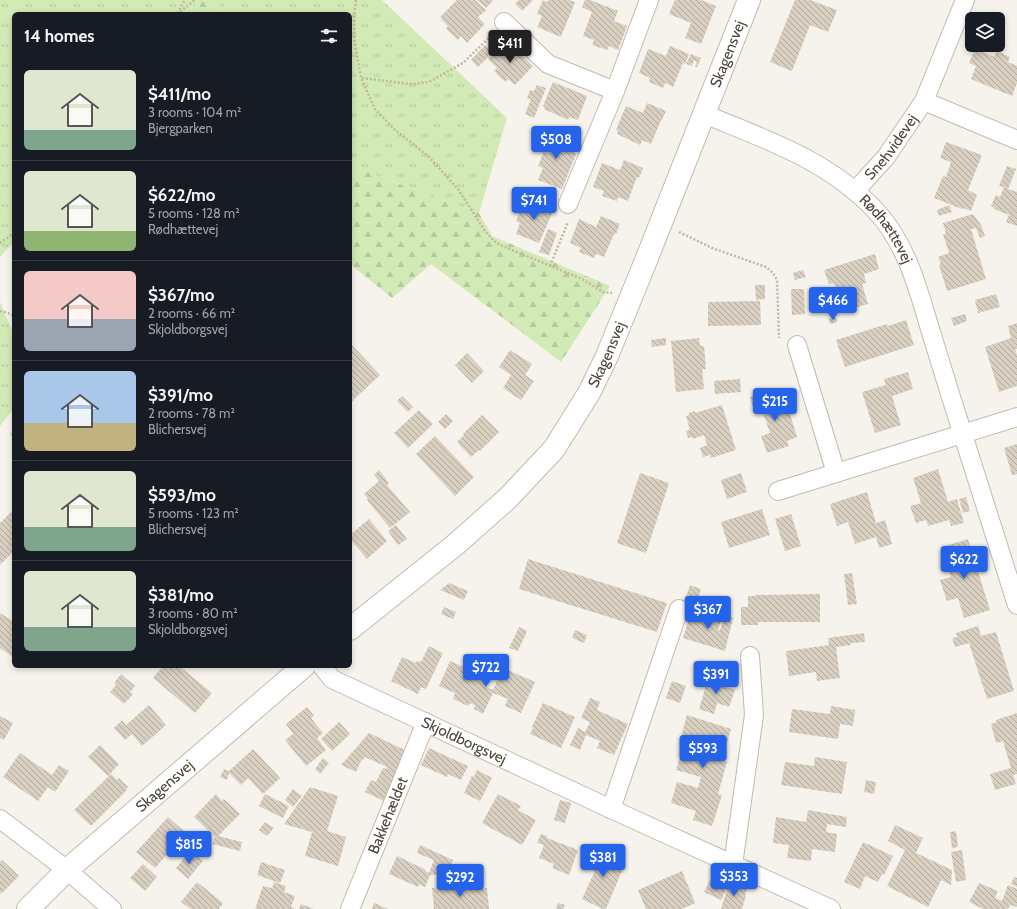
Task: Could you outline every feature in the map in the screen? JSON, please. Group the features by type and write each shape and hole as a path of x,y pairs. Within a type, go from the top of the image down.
{"street":[{"path":"568,204 615,91 649,0"},
{"name":"Skagensvej","path":"352,627 456,545 508,498 554,449 590,393 607,356 750,0"},
{"name":"Snehvidevej","path":"855,191 886,157 924,101 965,0"},
{"path":"504,22 548,64 615,91"},
{"name":"Snehvidevej","path":"924,101 1017,140"},
{"name":"Rødhættevej","path":"704,114 792,150 830,172 855,191 877,212 897,239 916,280 962,434 1017,605"},
{"path":"797,345 836,473"},
{"path":"778,491 1017,416"},
{"path":"611,809 679,609"},
{"path":"733,865 754,715 750,656"},
{"name":"Skagensvej","path":"28,909 68,870 302,668"},
{"name":"Skjoldborgsvej","path":"324,668 332,679 611,809 831,909"},
{"name":"Bakkehældet","path":"350,909 426,722"},
{"path":"0,819 68,870 112,909"}],"path":[{"path":"177,12 185,0"},
{"path":"179,12 195,0"},
{"path":"356,0 354,15 354,38 362,78 375,110 395,130 428,156 458,189 485,231 493,240 500,245 582,279 603,292 630,299"},
{"path":"362,78 410,84 430,82 463,63 504,22"},
{"path":"550,266 571,214 568,204"},
{"path":"661,223 712,248 766,267 774,273 777,280 780,344 797,345"},
{"path":"0,242 12,234"},
{"path":"0,311 12,315"}],"green space":[{"path":"0,0 200,0 190,12 12,12 12,244 0,257"},
{"path":"200,0 218,0 222,12 190,12"},
{"path":"218,0 382,0 507,118 479,213 352,167 352,12 222,12"},
{"path":"352,167 479,213 492,236 610,286 561,362 431,264 392,298 352,266"},
{"path":"0,302 12,330 12,411 0,426"}],"building":[{"path":"457,0 475,0 486,10 478,17 485,24 467,43 461,36 458,40 446,29 448,26 440,17"},
{"path":"477,0 492,0 493,1 486,8"},
{"path":"519,0 533,0 522,11 515,4"},
{"path":"543,0 548,2 548,0 569,0 575,2 561,37 537,27 542,16 537,14"},
{"path":"585,0 590,0 618,11 614,21 627,26 618,50 609,46 607,50 592,45 594,40 583,36 592,12 582,7"},
{"path":"675,0 701,0 716,6 701,44 685,38 691,23 669,14"},
{"path":"795,0 810,0 837,10 828,32 810,25 792,71 770,62"},
{"path":"506,41 533,66 515,85 508,79 505,82 494,71 497,68 488,59"},
{"path":"485,45 492,53 478,67 471,60"},
{"path":"670,46 689,54 685,64 683,63 673,87 665,83 663,88 649,82 650,78 639,73 648,49 666,56"},
{"path":"974,52 982,52 994,57 996,52 999,52 1010,57 1008,62 1017,66 1017,83 1012,96 971,79 976,66 969,63"},
{"path":"691,54 701,58 697,67 695,67 697,62 694,60 692,66 686,64"},
{"path":"553,82 587,96 578,120 569,117 568,120 544,109 545,107 543,106"},
{"path":"537,85 546,88 534,118 525,114 531,99 527,98 530,90 534,91"},
{"path":"647,103 666,111 651,144 642,140 640,145 617,134 618,130 616,130 626,106 643,113"},
{"path":"541,128 571,140 566,150 576,154 562,189 538,180 543,168 538,166 544,151 549,153 552,144 555,146 556,144 538,137"},
{"path":"946,142 982,155 968,190 977,195 971,211 934,198 943,176 946,177 951,162 940,158"},
{"path":"624,160 643,168 639,178 637,177 628,201 618,197 617,201 602,196 604,191 593,187 602,163 620,170"},
{"path":"1007,166 1016,169 1008,189 1017,192 1017,226 1006,222 1009,215 994,209 995,208 991,206 996,195 1000,197 1004,187 999,186"},
{"path":"530,199 554,209 539,243 516,234 520,223 516,221 522,207 526,208"},
{"path":"949,205 952,212 939,216 937,210"},
{"path":"973,214 981,225 985,236 980,238 976,228 971,229 986,279 947,291 938,257 949,253 943,234 946,234 943,223"},
{"path":"601,216 620,224 604,257 596,254 594,258 579,252 581,248 570,243 579,219 596,227"},
{"path":"548,229 557,233 549,255 539,252"},
{"path":"875,254 879,269 864,274 866,283 862,284 868,304 843,311 834,283 829,284 824,270"},
{"path":"803,270 806,277 795,280 793,273"},
{"path":"755,285 765,285 765,299 756,300"},
{"path":"791,289 804,289 805,314 792,315"},
{"path":"996,294 1000,307 978,313 975,300"},
{"path":"760,301 761,325 708,326 708,302"},
{"path":"965,314 967,321 954,326 951,318"},
{"path":"835,317 837,322 830,324 829,319"},
{"path":"906,320 914,345 845,367 836,340 887,324 888,326"},
{"path":"1017,323 1017,349 1015,349 1017,355 1017,386 999,392 985,347 1011,338 1008,326"},
{"path":"666,338 666,345 652,347 651,340"},
{"path":"699,338 700,346 704,346 706,369 702,369 704,389 676,392 671,341"},
{"path":"352,345 380,375 352,401"},
{"path":"510,350 532,364 525,375 534,381 521,400 503,388 511,375 499,367"},
{"path":"467,353 484,371 472,383 455,365"},
{"path":"908,372 913,389 892,396 901,425 875,433 862,392 886,385 884,379"},
{"path":"740,379 741,392 715,394 714,381"},
{"path":"772,390 775,400 773,400 774,404 786,401 797,437 787,441 789,446 767,453 761,436 770,433 762,410 767,408 765,403 753,407 750,397"},
{"path":"402,396 413,407 408,412 397,401"},
{"path":"722,405 736,450 711,458 710,455 703,457 700,448 707,445 704,435 693,439 692,437 688,438 686,431 690,430 686,416 695,411 695,413"},
{"path":"419,410 433,424 408,448 394,433"},
{"path":"446,414 453,421 445,429 438,422"},
{"path":"482,415 499,432 480,451 479,450 471,457 457,442"},
{"path":"435,436 474,477 455,496 416,454"},
{"path":"1017,444 1017,474 1012,475 1004,448"},
{"path":"938,469 948,502 957,499 964,523 951,526 949,520 928,526 926,520 916,523 910,506 921,503 913,478"},
{"path":"379,470 389,483 387,485 410,512 390,528 367,500 368,499 364,494 379,481 374,475"},
{"path":"640,473 669,483 646,553 617,543"},
{"path":"741,473 747,492 727,499 721,480"},
{"path":"867,492 876,523 885,520 892,544 879,548 876,537 855,544 848,522 837,526 830,504"},
{"path":"966,497 970,511 963,513 959,499"},
{"path":"762,509 770,535 729,548 721,522"},
{"path":"12,511 12,553 0,565 0,523"},
{"path":"791,514 801,546 785,551 775,519"},
{"path":"369,519 387,541 367,559 352,541 352,533"},
{"path":"396,525 407,539 398,545 388,531"},
{"path":"968,539 990,610 964,618 958,598 947,601 940,580 951,577 942,547"},
{"path":"528,559 667,603 657,632 519,589"},
{"path":"852,573 857,604 848,605 844,574"},
{"path":"449,583 468,591 464,600 440,590"},
{"path":"690,585 701,589 697,603 685,599"},
{"path":"820,594 820,622 758,622 758,625 741,625 741,607 748,607 748,596"},
{"path":"444,607 456,612 453,619 441,614"},
{"path":"692,609 722,618 718,630 720,630 725,616 733,618 725,651 683,638"},
{"path":"0,613 12,621 12,657 0,648"},
{"path":"978,626 981,636 996,632 1014,691 987,699 969,643 955,647 952,638 957,637 956,633"},
{"path":"519,627 527,631 518,651 509,648"},
{"path":"575,630 587,635 584,643 572,638"},
{"path":"864,633 865,642 851,643 851,645 836,647 840,678 817,681 816,672 789,676 786,651 829,645 828,638"},
{"path":"429,646 443,653 426,689 421,687 418,694 391,681 402,657 416,663 417,661 421,662"},
{"path":"450,661 481,675 482,672 489,675 484,686 493,690 503,668 535,682 521,713 505,706 508,699 493,693 483,714 474,709 475,705 470,703 468,706 453,699 455,693 439,686"},
{"path":"161,668 181,668 212,693 195,713 153,678"},
{"path":"121,674 135,686 130,692 133,694 124,704 110,692 116,685 114,683"},
{"path":"709,676 724,681 722,686 735,690 729,707 717,703 714,714 699,709"},
{"path":"672,681 686,686 680,703 666,698"},
{"path":"590,698 600,702 597,710 628,724 614,755 597,748 600,741 586,735 580,750 570,745 578,728 585,732 590,722 581,718"},
{"path":"543,703 575,717 561,748 530,734"},
{"path":"149,705 166,725 142,746 132,734 125,740 114,728 122,720 126,725"},
{"path":"831,706 855,710 853,726 840,724 838,739 789,732 792,709 830,714"},
{"path":"307,707 314,716 311,718 323,733 317,738 326,750 306,766 285,740 293,734 286,724"},
{"path":"1017,713 1017,774 1013,775 1016,784 995,790 990,774 1011,768 1003,741 996,743 991,724 997,722 996,720"},
{"path":"687,715 731,729 722,760 727,762 718,794 722,795 712,826 693,820 696,811 671,803 677,782 698,788 701,777 676,770 683,748 703,755 706,745 681,737"},
{"path":"0,716 13,723 4,740 0,738"},
{"path":"339,722 350,734 332,751 321,739"},
{"path":"369,733 411,753 401,774 396,771 384,801 365,792 371,780 376,782 383,768 386,769 387,767 365,757 363,760 362,759 356,772 341,765"},
{"path":"100,745 119,764 108,776 88,757"},
{"path":"429,748 468,766 461,780 448,774 447,777 421,765"},
{"path":"253,749 280,778 263,794 248,778 241,785 229,773 227,780 220,777 224,769 229,771"},
{"path":"20,753 52,775 59,765 69,771 55,792 48,787 38,801 3,777"},
{"path":"815,757 847,762 842,794 781,785 785,762 814,766"},
{"path":"323,758 329,763 320,774 315,769"},
{"path":"477,770 492,778 480,801 464,793 472,776 474,777"},
{"path":"111,774 117,780 119,778 128,787 126,789 127,790 91,826 74,810"},
{"path":"866,780 876,782 874,794 864,792"},
{"path":"310,787 338,796 327,831 346,837 338,866 305,856 312,832 284,824"},
{"path":"293,789 302,796 293,807 285,800"},
{"path":"216,794 222,801 224,799 240,814 218,836 242,842 240,851 212,844 215,837 194,817"},
{"path":"265,794 289,806 283,818 259,806"},
{"path":"498,794 521,806 518,810 536,820 522,845 482,823"},
{"path":"560,800 571,803 565,823 554,820"},
{"path":"808,810 847,817 846,827 827,824 826,832 837,834 835,852 812,849 811,861 787,858 789,845 773,843 776,817 806,822"},
{"path":"168,817 186,833 155,868 136,852"},
{"path":"265,822 274,828 267,836 259,830"},
{"path":"895,825 923,838 916,853 952,870 951,885 941,880 928,907 887,886 905,850 888,841"},
{"path":"956,831 958,847 952,848 950,832"},
{"path":"541,834 547,836 547,838 578,850 569,875 552,868 554,864 539,858 544,845 537,843"},
{"path":"863,842 893,856 884,875 882,874 878,882 865,876 860,889 844,882"},
{"path":"420,845 453,860 448,874 430,875 425,887 419,884 418,887 389,874 397,856 426,870 425,871 429,873 434,860 417,853"},
{"path":"596,848 626,861 606,909 582,899 595,871 587,867"},
{"path":"962,850 966,880 956,882 951,852"},
{"path":"190,851 203,861 188,879 176,868"},
{"path":"2,860 19,876 1,894 0,862"},
{"path":"261,862 285,870 280,883 257,875"},
{"path":"143,864 157,877 145,891 130,878"},
{"path":"682,871 695,903 682,909 646,909 638,890"},
{"path":"1014,877 1017,878 1017,887 1011,884"},
{"path":"710,880 727,888 721,900 704,892"},
{"path":"197,882 223,903 219,909 191,909 181,902"},
{"path":"274,882 286,886 284,892 295,896 291,907 296,909 255,909 263,886 272,888"},
{"path":"729,883 747,888 742,909 721,909"},
{"path":"979,883 998,891 995,898 1002,901 1008,885 1017,889 1017,907 1010,905 1008,909 983,909 969,902"},
{"path":"463,885 463,890 487,888 489,909 434,909 432,888"},
{"path":"374,903 388,909 372,909"},
{"path":"558,903 565,905 563,909 556,909"},
{"path":"301,904 314,909 299,909"}]}
